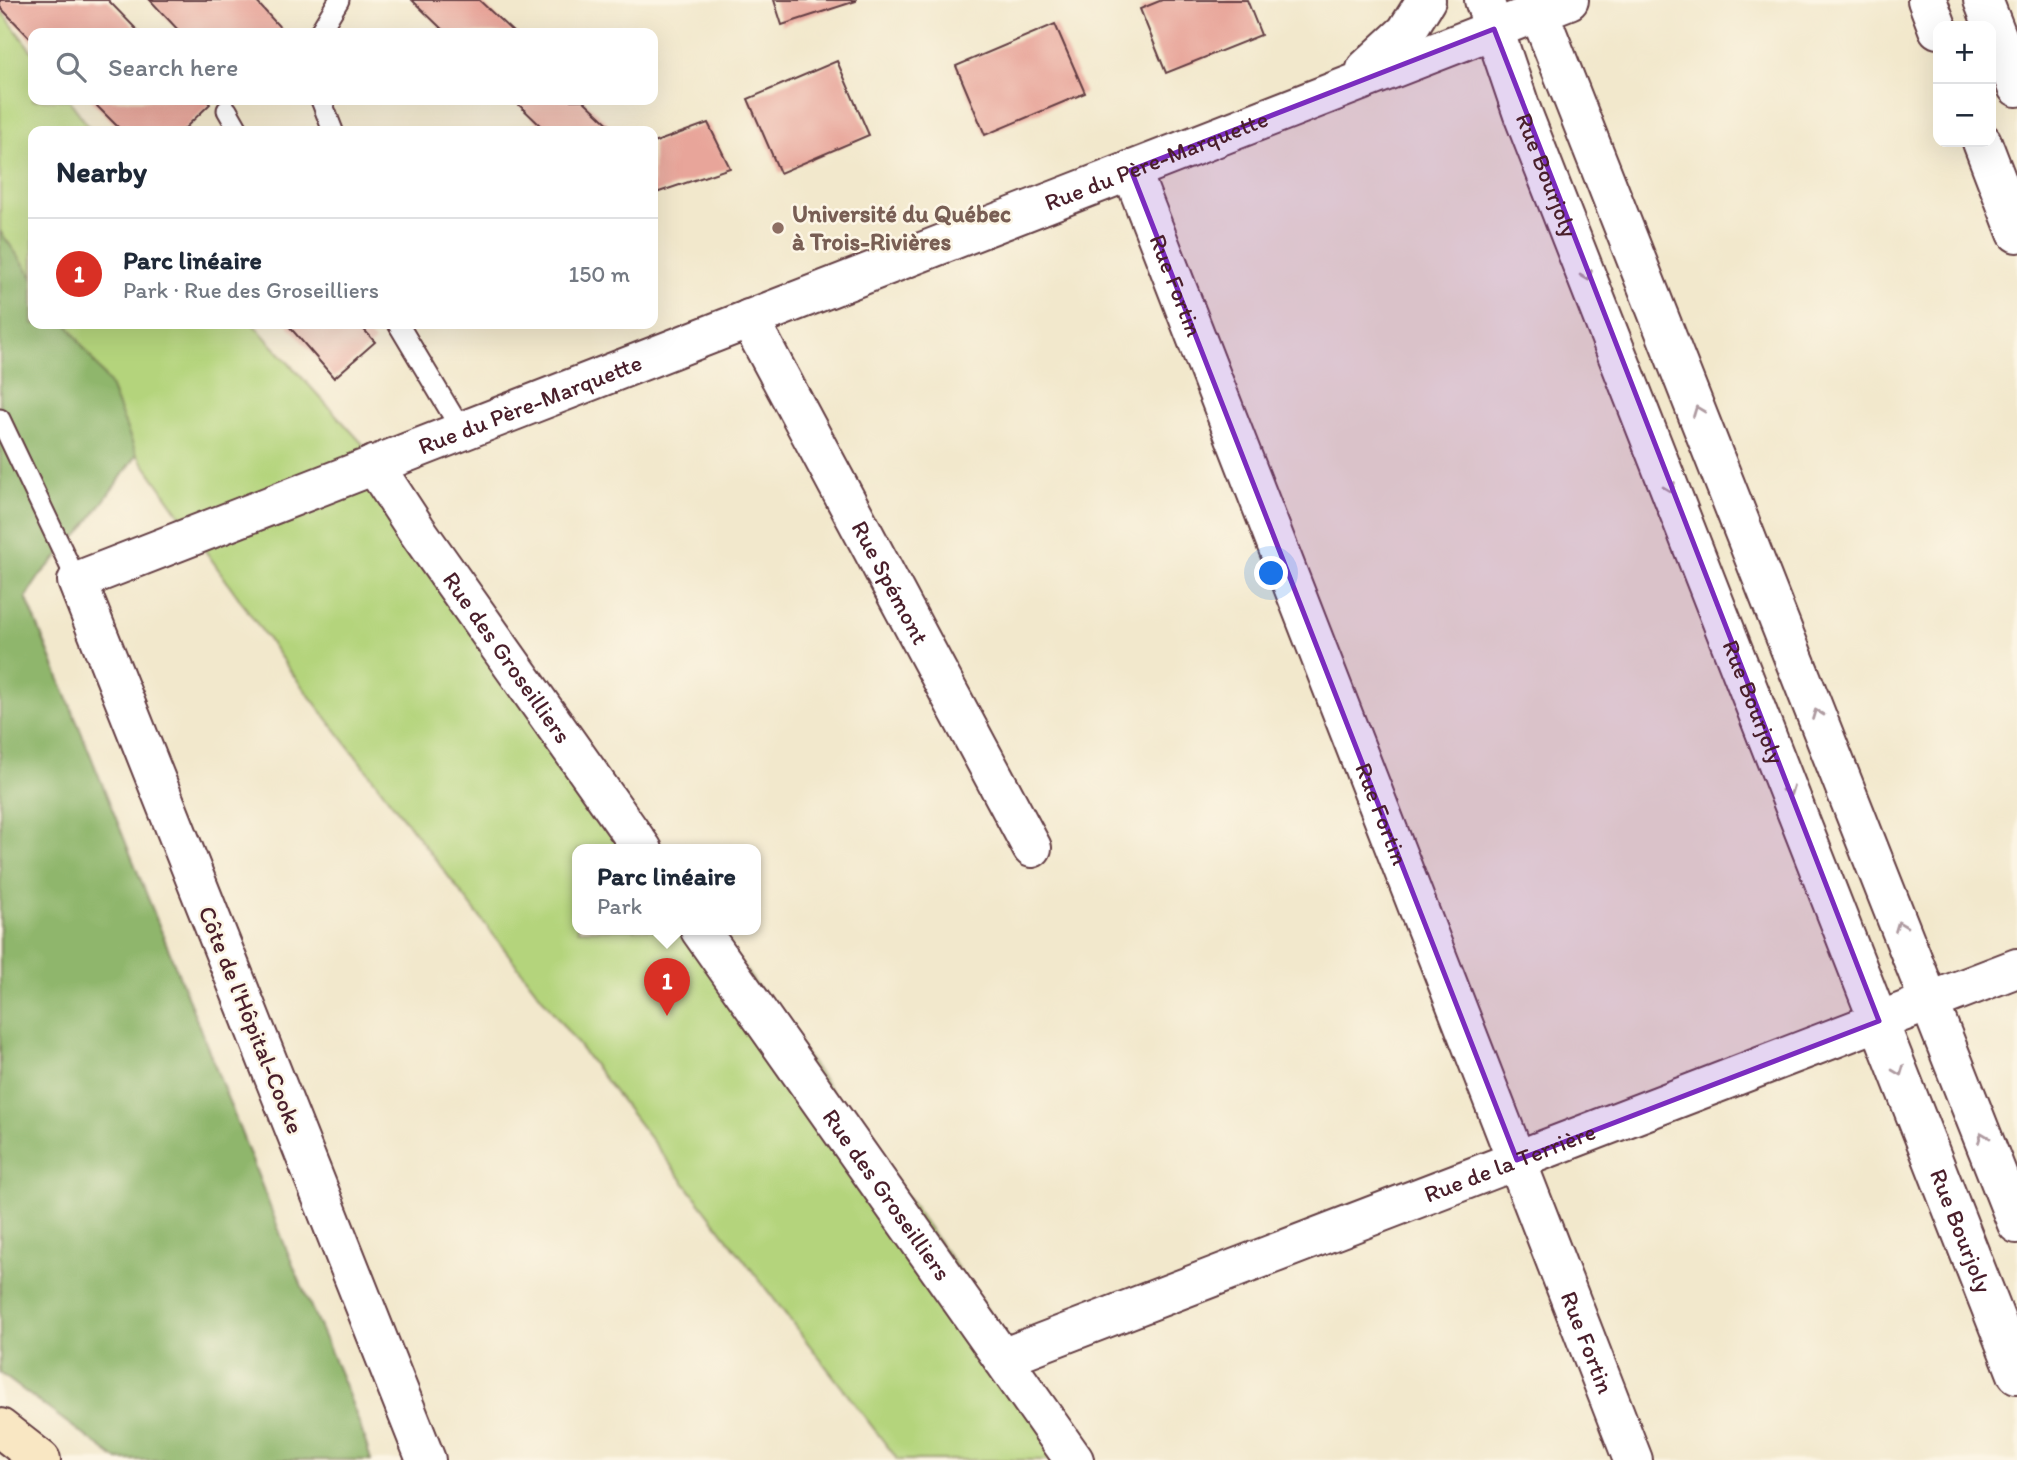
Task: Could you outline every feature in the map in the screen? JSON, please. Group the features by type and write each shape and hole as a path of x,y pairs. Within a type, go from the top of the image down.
{"street":[{"path":"1345,86 1406,32 1426,0"},
{"path":"1927,0 1935,21"},
{"path":"1983,0 2017,87"},
{"path":"1547,4 2017,1224"},
{"name":"Rue du Père-Marquette","path":"77,581 1345,86 1489,14 1547,4"},
{"name":"Rue Bourjoly","path":"1489,14 1522,112 2017,1374"},
{"path":"1984,147 2017,233"},
{"name":"Rue Fortin","path":"1131,170 1633,1460"},
{"name":"Rue Spémont","path":"749,319 1032,848"},
{"name":"Rue des Groseilliers","path":"374,465 416,529 639,844"},
{"name":"Côte de l'Hôpital-Cooke","path":"77,581 426,1460"},
{"name":"Rue des Groseilliers","path":"704,935 1074,1460"},
{"name":"Rue de la Terrière","path":"1002,1358 2017,968"},
{"path":"0,1428 41,1460"}],"lane":[{"path":"322,28 339,0"},
{"path":"323,105 331,126"},
{"path":"227,110 236,126"},
{"path":"401,329 462,431"},
{"path":"0,419 77,581"}],"highlighted area":[{"path":"1494,29 1879,1021 1517,1160 1131,170"}],"green space":[{"path":"0,9 28,46 28,105 73,105 88,126 28,126 28,300 0,260"},
{"path":"0,231 28,270 28,329 71,329 109,383 137,455 81,532 41,574 26,597 290,1259 351,1402 371,1460 118,1460 0,1373"},
{"path":"49,329 258,329 393,477 655,844 572,844 572,935 721,935 1094,1460 898,1460 291,672"}],"building":[{"path":"0,0 108,0 135,28 28,28 28,36 0,7"},
{"path":"150,0 255,0 280,28 176,28"},
{"path":"412,0 479,0 509,28 441,28"},
{"path":"774,0 856,0 856,1 782,25"},
{"path":"1162,0 1247,0 1261,35 1166,73 1140,9"},
{"path":"1055,24 1085,93 985,135 956,66"},
{"path":"837,61 869,135 780,173 748,99"},
{"path":"96,105 209,105 187,126 117,126"},
{"path":"519,105 588,105 611,126 541,126"},
{"path":"708,123 730,168 658,192 658,141"},
{"path":"291,329 363,329 375,342 334,378"}],"place":[{"name":"Université du Québec à Trois-Rivières","path":"778,228"},
{"name":"Parc linéaire","path":"667,1016"}]}
